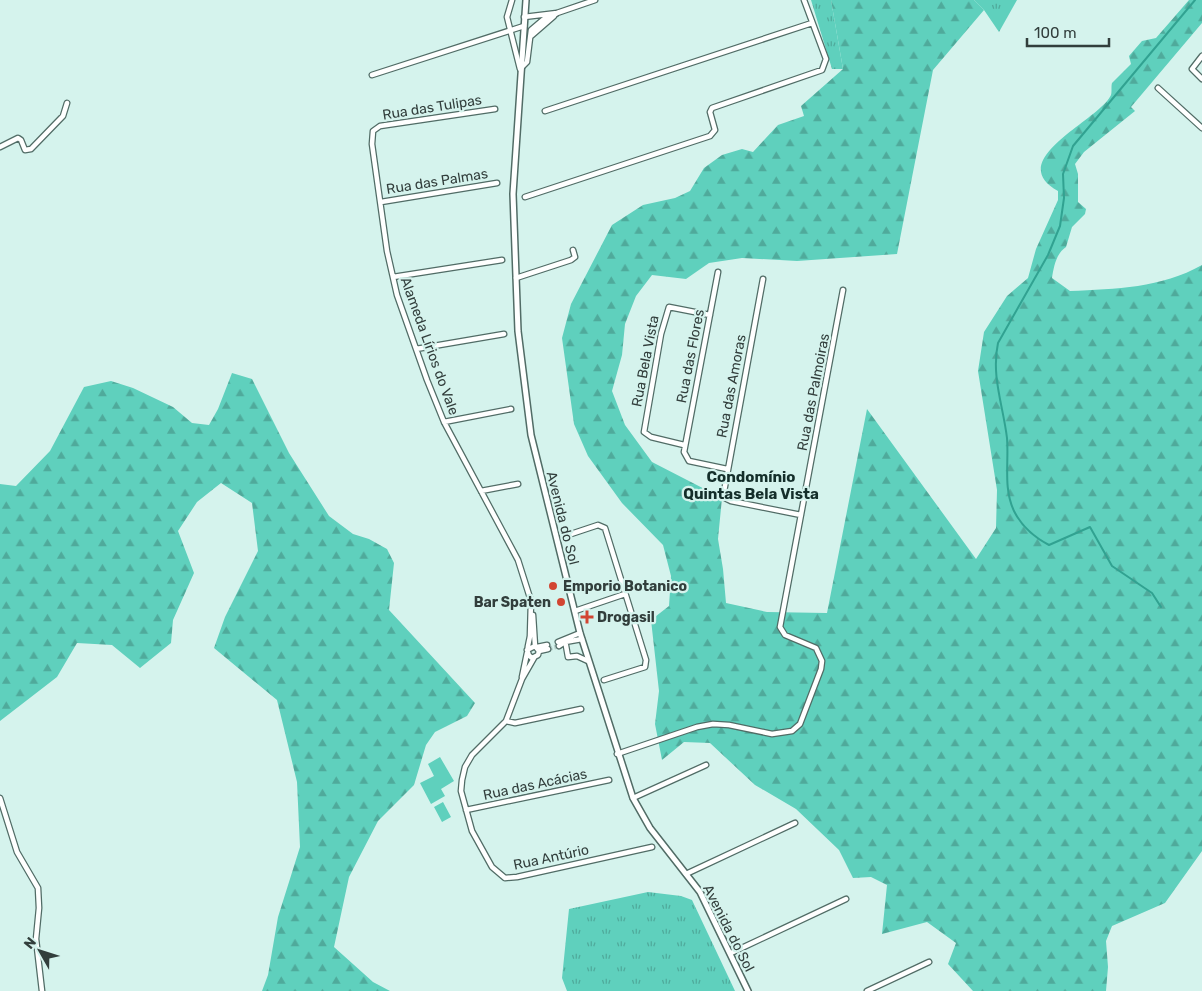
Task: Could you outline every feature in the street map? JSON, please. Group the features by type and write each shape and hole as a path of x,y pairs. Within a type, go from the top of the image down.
{"street":[{"path":"512,0 507,11 509,29 520,69 527,62 531,36 531,17"},
{"name":"Avenida do Sol","path":"526,0 513,194 520,349 527,411 580,633 617,754 633,798 650,828 700,892 748,991"},
{"path":"531,30 544,19 595,0"},
{"path":"525,197 714,133 710,109 816,74 822,70 826,59 804,0"},
{"path":"524,17 557,13"},
{"path":"531,36 557,13"},
{"path":"545,111 812,23"},
{"path":"372,75 509,29 524,26"},
{"path":"1202,56 1192,71 1202,79"},
{"path":"1158,88 1202,128"},
{"path":"0,147 18,138 21,140 25,150 31,149 63,116 67,103"},
{"name":"Rua das Tulipas","path":"373,131 380,126 495,109"},
{"name":"Alameda Lírios do Vale","path":"373,131 372,144 393,277 416,349 444,422 518,560 531,602 527,651 522,679"},
{"name":"Rua das Palmas","path":"381,202 497,183"},
{"path":"516,278 573,259 573,250"},
{"path":"393,277 502,260"},
{"name":"Rua das Flores","path":"684,445 718,272"},
{"name":"Rua das Amoras","path":"763,279 723,497 731,501 802,515"},
{"name":"Rua das Palmoiras","path":"617,754 697,727 713,724 729,725 772,734 787,733 800,724 817,680 822,661 816,648 790,638 780,631 843,290"},
{"name":"Rua Bela Vista","path":"684,445 651,438 644,432 667,308 672,306 710,315"},
{"path":"416,349 504,334"},
{"path":"444,422 511,409"},
{"path":"684,445 685,456 689,460 727,469"},
{"path":"482,491 518,484"},
{"path":"568,535 594,526 603,526 647,665 604,680"},
{"path":"575,611 625,594"},
{"name":"Alameda Lírios do Vale","path":"531,611 537,648"},
{"path":"559,644 580,633"},
{"path":"565,641 582,639"},
{"path":"565,641 568,656"},
{"path":"534,658 529,657 527,651 548,647"},
{"path":"522,679 534,658 537,648"},
{"path":"568,656 585,651"},
{"path":"568,656 577,656 588,661"},
{"name":"Rua Antúrio","path":"522,679 506,721 468,761 463,773 461,792 472,831 481,850 496,873 504,878 516,877 652,847"},
{"path":"506,721 515,723 581,709"},
{"path":"633,798 706,765"},
{"name":"Rua das Acácias","path":"466,810 609,780"},
{"path":"0,798 17,852 38,888 40,908 36,939 42,991"},
{"path":"686,874 795,823"},
{"path":"731,953 846,899"},
{"path":"867,991 928,962"}],"green space":[{"path":"811,0 831,0 843,69 832,69"},
{"path":"831,0 974,0 984,10 933,70 897,254 797,261 742,258 709,263 686,279 652,275 636,296 625,324 622,355 612,391 625,425 652,462 722,498 718,539 726,603 767,612 827,613 867,409 976,559 996,528 997,490 978,371 984,332 1007,296 1028,278 1036,249 1058,200 1058,191 1044,179 1041,166 1047,154 1059,141 1103,105 1111,95 1112,83 1131,64 1129,56 1142,41 1156,38 1189,0 1202,0 1202,23 1131,107 1135,111 1084,152 1075,164 1078,174 1078,202 1086,209 1085,214 1072,227 1066,247 1056,261 1052,278 1070,291 1121,288 1154,283 1186,273 1202,265 1202,851 1165,903 1112,926 1106,941 1108,967 1106,991 973,991 948,964 956,943 927,922 882,934 887,885 871,877 853,878 839,850 796,809 755,785 710,743 684,742 662,760 655,724 659,691 651,620 669,606 671,576 663,545 622,503 588,456 574,424 562,338 571,304 612,225 643,205 675,198 690,191 704,168 722,155 742,149 753,152 778,125 804,116 801,106 843,69"},
{"path":"974,0 1017,0 999,32 984,10"},
{"path":"232,373 252,379 289,453 329,516 353,534 369,539 387,549 394,563 389,610 475,703 467,716 435,732 426,745 414,785 378,821 349,877 334,947 373,982 390,991 262,991 268,975 278,917 300,847 297,782 277,700 214,648 225,617 258,551 252,503 221,483 197,502 178,531 194,573 173,620 171,643 140,668 112,645 77,643 57,677 0,721 0,484 16,486 50,451 84,387 111,381 133,388 173,407 192,423 209,425 218,409"},
{"path":"440,757 454,781 441,789 445,796 431,804 420,783 434,776 428,764"},
{"path":"443,802 451,817 442,822 434,807"},
{"path":"648,892 681,896 692,900 735,991 567,991 562,978 569,909"}],"waterway":[{"path":"1161,607 1152,593 1112,566 1090,527 1049,545 1038,539 1017,517 1009,493 1007,438 997,379 996,355 998,343 1048,255 1060,226 1064,198 1063,174 1073,146 1195,0"}],"tunnel":[{"path":"548,649 559,646"}],"place":[{"name":"Emporio Botanico","path":"553,586"},
{"name":"Bar Spaten","path":"561,602"},
{"name":"Drogasil","path":"587,617"}],"district":[{"name":"Condomínio Quintas Bela Vista","path":"751,486"}]}
